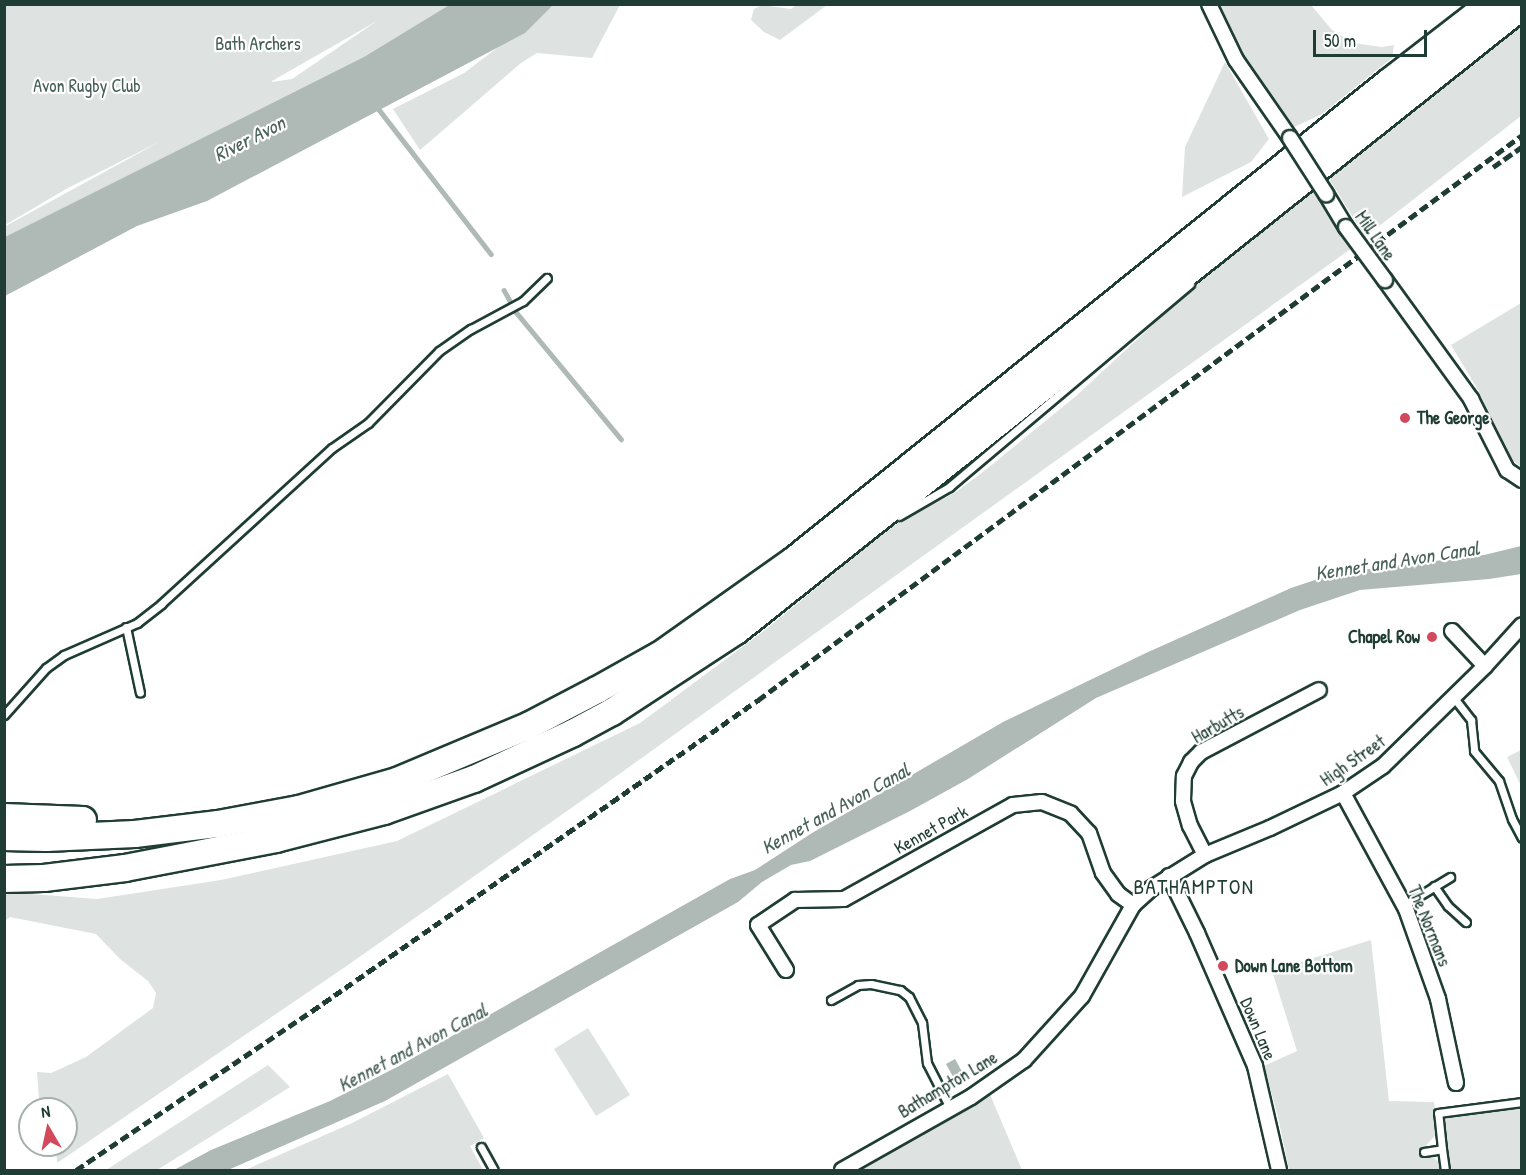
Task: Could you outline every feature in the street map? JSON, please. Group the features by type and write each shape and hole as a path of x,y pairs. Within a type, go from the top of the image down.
{"highway":[{"path":"4,837 46,838 135,834 218,824 299,809 352,795 397,781 530,725 660,655 720,615 793,561 1380,89 1490,4"},
{"path":"4,879 44,879 125,868 223,850 384,811 474,779 573,733 676,673 736,631 1521,6"},
{"path":"4,817 100,820 209,814 256,808 426,767"},
{"path":"4,865 111,862 223,850"}],"street":[{"name":"Mill Lane","path":"1209,4 1236,60 1290,138 1346,227 1471,399 1508,470 1521,480"},
{"name":"High Street","path":"1168,876 1205,855 1343,794 1383,766 1454,698 1521,625"},
{"path":"1452,631 1485,666"},
{"name":"Harbutts","path":"1205,855 1190,826 1183,801 1184,776 1191,762 1201,752 1319,690"},
{"name":"The Normans","path":"1343,794 1404,905 1438,999 1456,1083"},
{"name":"Kennet Park","path":"786,970 758,925 795,900 844,899 1013,805 1042,802 1071,814 1089,833 1103,873 1118,894 1133,905"},
{"name":"Bathampton Lane","path":"842,1170 950,1108 1024,1060 1082,996 1133,905 1168,876"},
{"name":"Down Lane","path":"1168,876 1197,933 1255,1066 1279,1170"}],"lane":[{"path":"4,715 46,668 64,655 137,623 161,604 332,448 369,423 439,351 471,329 524,301 547,278"},
{"path":"126,627 140,693"},
{"path":"1454,698 1471,720 1474,751 1499,781 1521,838"},
{"path":"1404,905 1450,877"},
{"path":"1434,886 1448,906 1466,922"},
{"path":"831,1000 858,985 871,984 900,990 909,997 922,1023 927,1064 950,1108"},
{"path":"1445,1170 1437,1113 1521,1102"},
{"path":"481,1147 494,1170"},
{"path":"1424,1152 1442,1149"}],"green space":[{"path":"5,5 468,5 5,248 4,227 161,141 66,189 5,225","holes":["377,21 292,79 272,82"]},
{"path":"539,5 620,5 592,58 537,53 521,63 420,150 393,109 464,73 517,33"},
{"path":"762,5 791,9 796,5 827,5 780,40 764,32 751,20 754,9"},
{"path":"1219,5 1311,5 1332,30 1353,43 1382,47 1394,45 1392,58 1322,114 1290,129 1238,54"},
{"path":"1521,23 1521,116 1365,237 1328,177"},
{"path":"1225,62 1269,139 1251,162 1182,197 1185,147"},
{"path":"1309,186 1352,248 604,785 348,965 78,1149 78,1097 39,1097 37,1072 51,1073 86,1057 153,1008 156,993 148,981 120,959 96,934 10,917 5,921 5,892 97,899 221,880 397,841 640,723 761,633 891,527 956,492 988,468 1076,396 1172,307 1240,239"},
{"path":"1521,303 1521,467 1512,460 1478,390 1451,345"},
{"path":"1521,750 1521,786 1507,757"},
{"path":"1371,940 1389,1101 1434,1102 1438,1132 1423,1149 1424,1157 1433,1157 1442,1165 1442,1170 1289,1170 1264,1066 1297,1051 1272,971"},
{"path":"588,1028 630,1095 596,1116 554,1049"},
{"path":"268,1065 290,1087 157,1170 106,1170"},
{"path":"448,1074 484,1138 470,1146 483,1170 245,1170 350,1124"},
{"path":"989,1092 1022,1170 854,1170"},
{"path":"1521,1103 1521,1170 1449,1170 1440,1113"},
{"path":"57,1157 66,1157 57,1163"}],"water":[{"name":"River Avon","path":"451,4 553,5 525,33 207,201 137,226 5,296 5,237 364,57"},
{"path":"1521,546 1521,574 1489,579 1360,590 1300,610 1096,698 968,779 810,861 791,865 762,882 738,902 385,1101 228,1170 174,1170 211,1150 330,1101 397,1067 730,879 755,870 812,833 1003,722 1146,653 1291,588 1336,573 1484,555"},
{"path":"955,1059 965,1077 956,1082 946,1064"}],"waterway":[{"path":"377,107 491,254"},
{"path":"504,290 516,312 621,439"}],"railway":[{"path":"76,1170 312,1011 758,700 1522,135"},
{"path":"1493,167 1522,147"}],"place":[{"name":"The George","path":"1405,418"},
{"name":"Chapel Row","path":"1432,637"},
{"name":"Down Lane Bottom","path":"1223,966"}],"district":[{"name":"BATHAMPTON","path":"1194,887"}],"park label":[{"name":"Bath Archers","path":"258,44"},
{"name":"Avon Rugby Club","path":"87,86"}],"water label":[{"name":"Kennet and Avon Canal","path":"1397,560"},
{"name":"Kennet and Avon Canal","path":"835,808"},
{"name":"Kennet and Avon Canal","path":"412,1047"}]}
